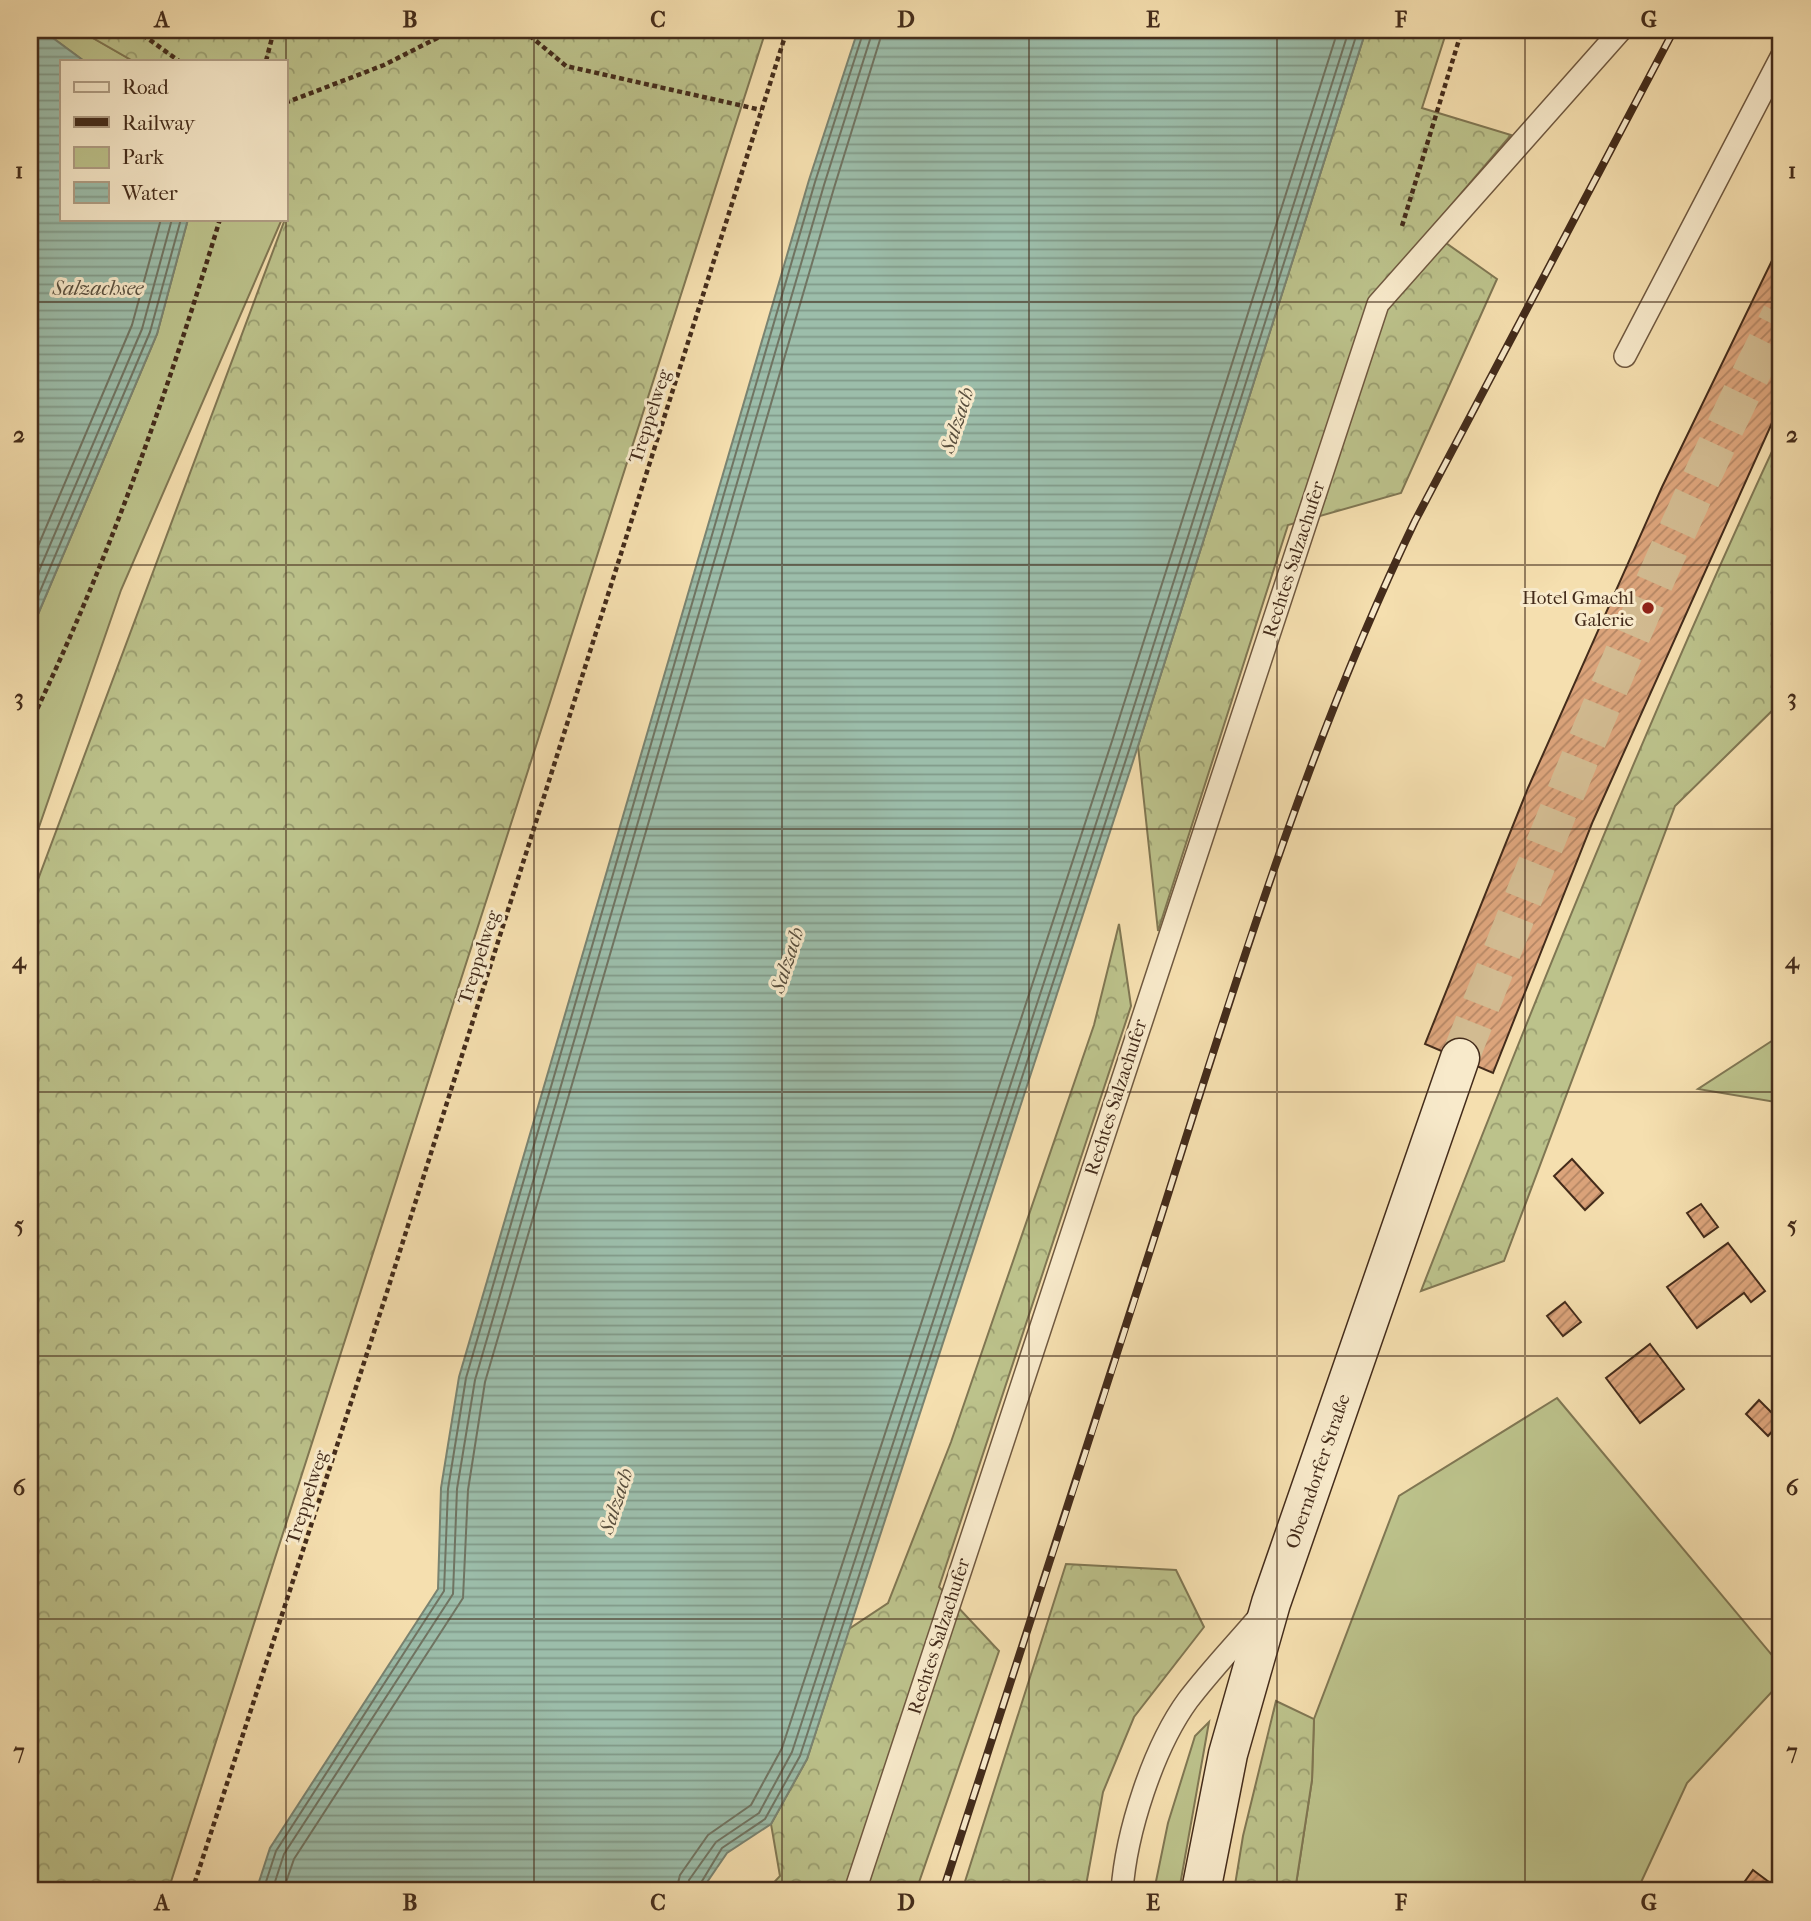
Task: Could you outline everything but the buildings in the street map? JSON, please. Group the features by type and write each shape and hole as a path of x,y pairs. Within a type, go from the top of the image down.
{"main road":[{"name":"Oberndorfer Straße","path":"1201,1891 1228,1754 1271,1603 1460,1058"}],"lane":[{"name":"Rechtes Salzachufer","path":"855,1891 1378,304 1621,30"},
{"path":"1625,356 1781,57"},
{"path":"1122,1891 1124,1857 1148,1776 1187,1702 1271,1603"}],"path":[{"path":"136,30 179,60"},
{"path":"266,60 274,30"},
{"path":"287,102 384,65 453,30"},
{"path":"523,30 566,66 761,110"},
{"name":"Treppelweg","path":"192,1891 382,1308 787,30"},
{"path":"1400,232 1462,30"},
{"path":"30,724 67,647 125,509 176,366 219,220"}],"green space":[{"path":"42,30 79,30 131,60 83,60"},
{"path":"79,30 766,30 168,1891 30,1891 30,901 285,220 287,220 288,205 287,60 131,60"},
{"path":"1366,30 1447,30 1422,108 1511,135 1429,231 1497,279 1401,493 1288,525 1158,931 1138,746"},
{"path":"188,220 282,220 121,590 30,853 30,633 157,334"},
{"path":"1781,432 1781,702 1675,806 1504,1261 1421,1291 1594,858 1685,644"},
{"path":"1119,924 1131,1006 939,1587 999,1651 916,1891 766,1891 780,1876 771,1824 807,1759 849,1629 888,1603 951,1442 1094,1025"},
{"path":"1781,1035 1781,1103 1698,1089"},
{"path":"1557,1398 1781,1666 1781,1682 1687,1783 1637,1891 1295,1891 1312,1780 1314,1719 1399,1496"},
{"path":"1066,1564 1176,1570 1204,1627 1134,1717 1103,1792 1085,1891 962,1891"},
{"path":"1276,1701 1314,1719 1312,1780 1295,1891 1234,1891 1243,1836"},
{"path":"1209,1722 1179,1891 1154,1891 1168,1823 1195,1736"}],"water":[{"name":"Salzachsee","path":"30,30 42,30 83,60 60,60 60,220 188,220 157,334 30,633"},
{"name":"Salzach","path":"858,30 1366,30 1138,746 807,1759 771,1824 727,1853 701,1891 256,1891 270,1848 438,1589 441,1488 459,1377 809,180"}],"tunnel":[{"path":"1460,1058 1651,589 1781,314"}],"railway":[{"path":"943,1891 1244,957 1306,780 1340,693 1415,521 1674,30"}],"place":[{"name":"Hotel Gmachl Galerie","path":"1648,608"}]}
